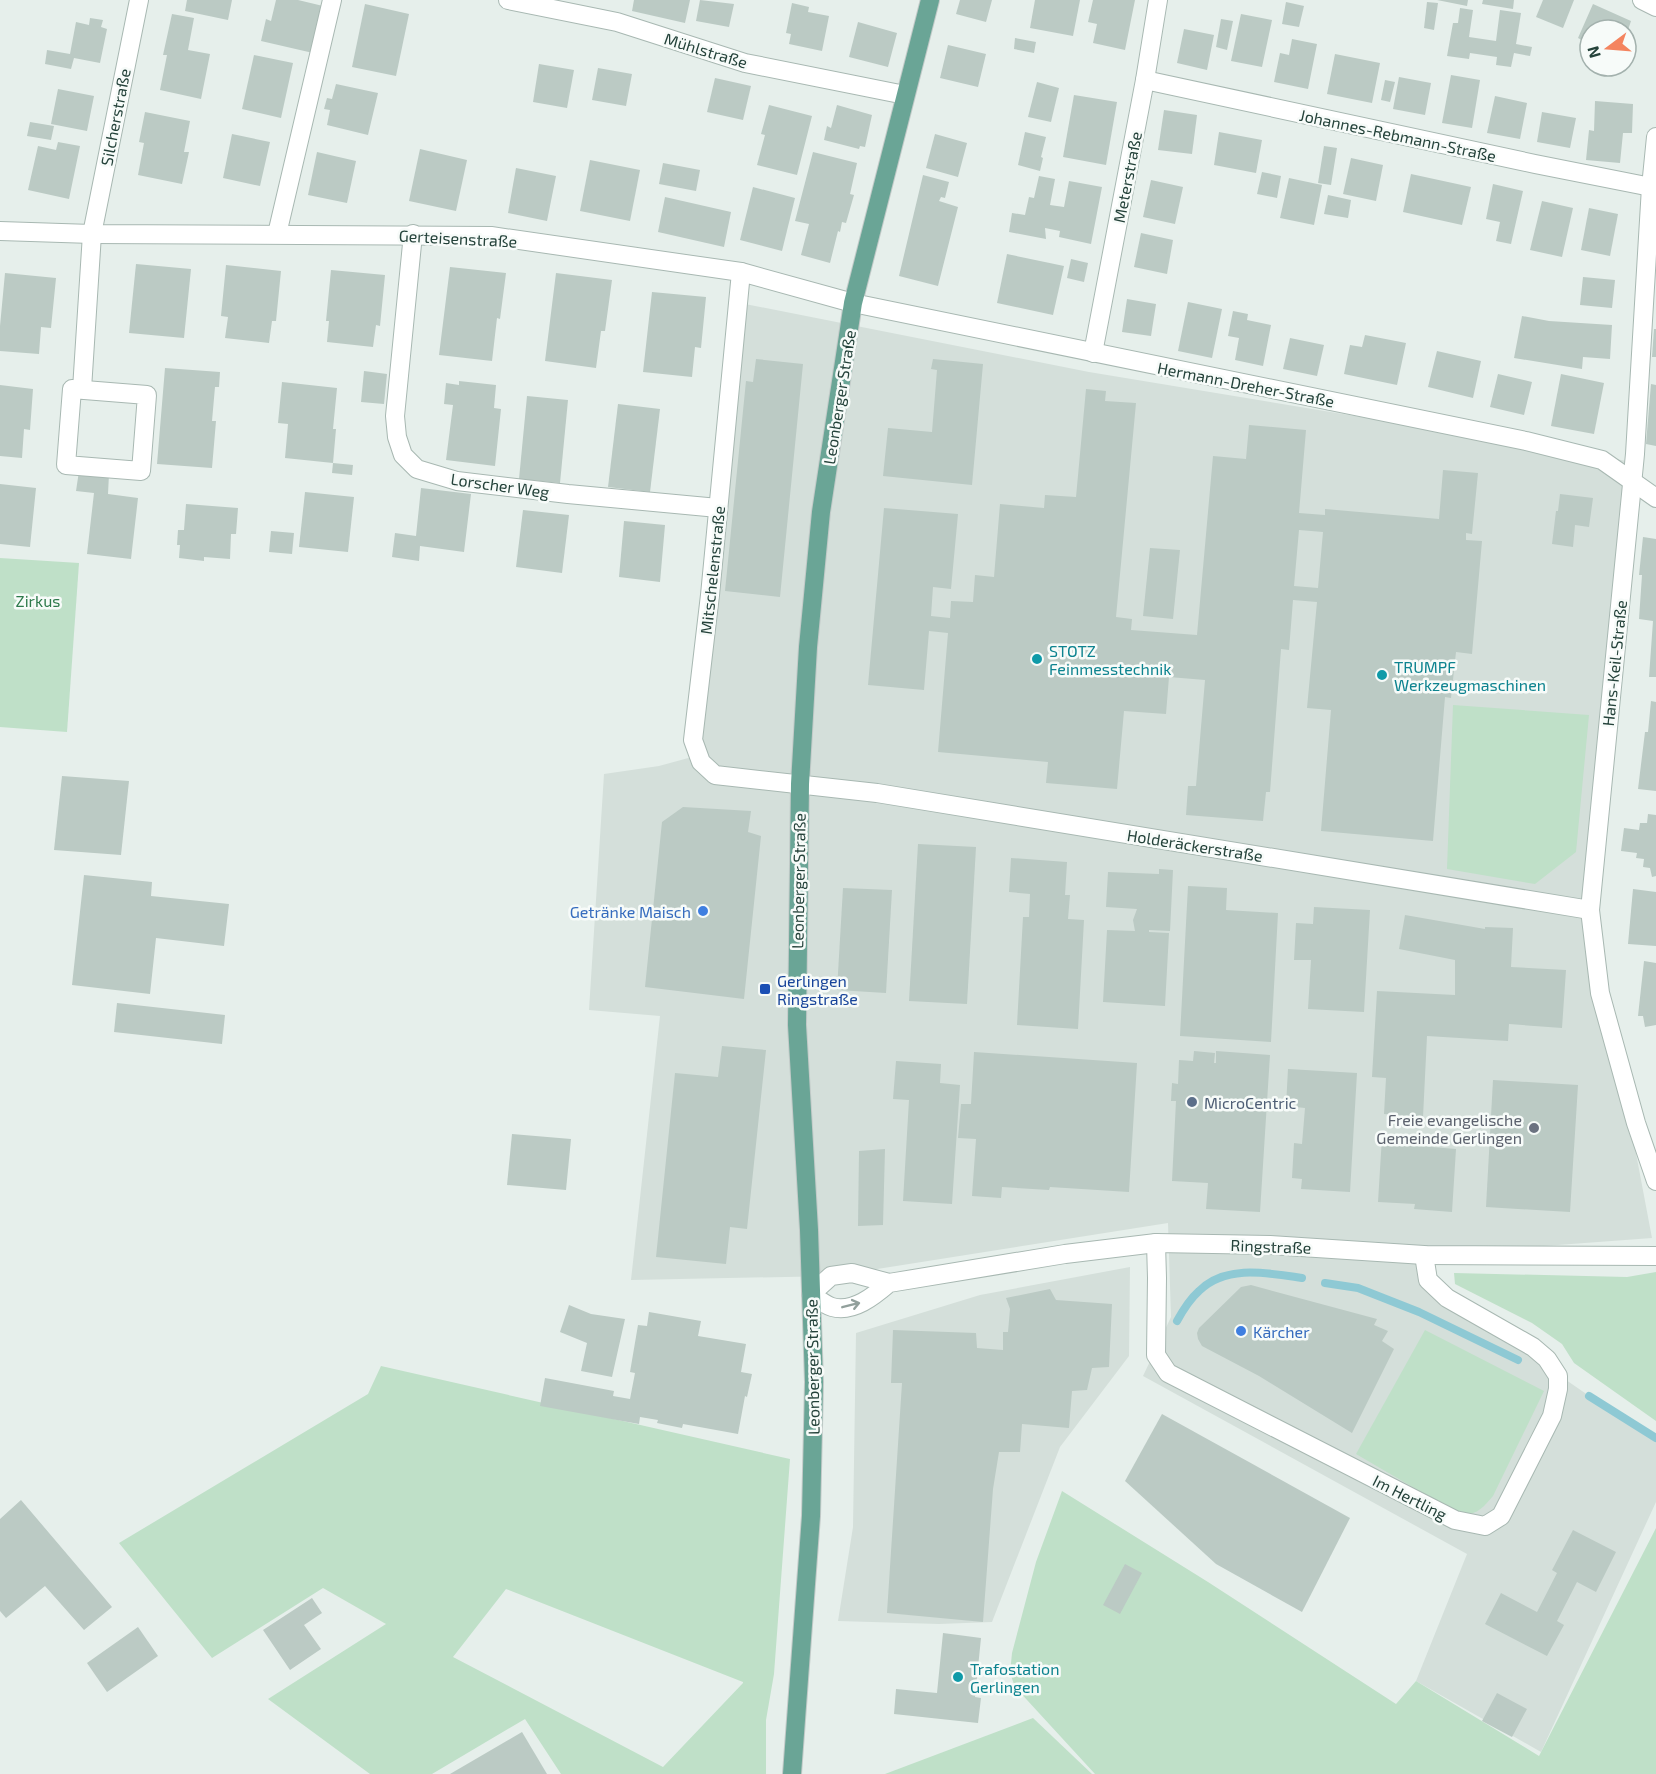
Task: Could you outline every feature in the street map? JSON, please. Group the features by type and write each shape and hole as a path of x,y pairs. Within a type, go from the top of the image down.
{"main road":[{"name":"Leonberger Straße","path":"792,1774 811,1516 814,1382 797,1025 800,784 808,647 821,512 854,303 930,0"}],"street":[{"name":"Silcherstraße","path":"92,234 139,0"},
{"path":"277,234 332,0"},
{"name":"Mühlstraße","path":"508,0 617,22 745,63 905,95"},
{"name":"Meterstraße","path":"1093,353 1158,0"},
{"path":"1642,0 1656,7"},
{"name":"Johannes-Rebmann-Straße","path":"1145,80 1651,187"},
{"name":"Hans-Keil-Straße","path":"1656,137 1632,482 1590,910 1600,993 1636,1123 1656,1181"},
{"name":"Gerteisenstraße","path":"0,231 92,234 491,236 741,272 854,303"},
{"path":"82,389 92,234"},
{"name":"Lorscher Weg","path":"412,234 395,416 397,437 403,454 417,469 457,481 718,508"},
{"name":"Mitschelenstraße","path":"741,272 710,595 693,740 701,762 715,775 800,784"},
{"name":"Hermann-Dreher-Straße","path":"854,303 1526,441 1602,460 1656,498"},
{"path":"72,389 82,389 147,395 141,471 66,465 72,389"},
{"name":"Holderäckerstraße","path":"800,784 877,793 1590,910"},
{"name":"Ringstraße","path":"889,1283 871,1298 849,1307 832,1307 811,1294 831,1276 852,1273 889,1283 1065,1254 1156,1243 1270,1245 1424,1255 1656,1256"},
{"name":"Im Hertling","path":"1156,1243 1156,1354 1168,1373 1455,1520 1485,1526 1501,1516 1552,1416 1558,1389 1558,1376 1547,1359 1533,1347 1447,1298 1428,1280 1424,1255"}],"shaded area":[{"path":"745,304 1089,372 1627,461 1590,910 1652,1238 1425,1255 1447,1298 1656,1442 1656,1502 1541,1752 1416,1681 1467,1554 1143,1376 1171,1317 1168,1223 833,1276 631,1280 660,1016 589,1010 604,774 659,766 692,757"},
{"path":"1130,1267 1129,1356 1060,1447 992,1622 939,1624 838,1621 853,1527 856,1333 980,1295"}],"green space":[{"name":"Zirkus","path":"0,558 79,563 67,732 0,727"},
{"path":"1453,705 1589,715 1576,852 1535,884 1447,869"},
{"path":"1656,1272 1656,1421 1574,1363 1562,1344 1532,1323 1455,1284 1454,1273 1627,1277"},
{"path":"1425,1330 1544,1391 1493,1496 1482,1508 1473,1513 1457,1513 1356,1454"},
{"path":"381,1366 790,1459 774,1674 766,1720 766,1774 561,1774 525,1719 432,1774 370,1774 268,1699 386,1624 323,1588 212,1658 119,1543 368,1394","holes":["506,1589 743,1682 663,1767 453,1657"]},
{"path":"1062,1491 1396,1704 1416,1681 1539,1756 1656,1528 1656,1774 1095,1774 1015,1687 1010,1673 1012,1653 1036,1562"},
{"path":"1033,1718 1092,1774 885,1774"}],"building":[{"path":"187,0 232,0 228,20 185,11"},
{"path":"276,0 298,0 323,6 313,53 261,41 266,19 271,21"},
{"path":"634,0 690,0 685,23 632,11"},
{"path":"700,0 734,4 729,27 696,21"},
{"path":"960,0 992,0 986,22 956,14"},
{"path":"1035,0 1080,0 1073,36 1030,28"},
{"path":"1093,0 1135,0 1125,50 1093,43 1097,24 1088,22"},
{"path":"1437,0 1468,0 1467,6"},
{"path":"1483,0 1514,0 1513,9 1482,4"},
{"path":"1543,0 1574,0 1563,28 1536,17"},
{"path":"1286,2 1304,6 1299,27 1282,24"},
{"path":"1427,2 1438,3 1434,30 1424,28"},
{"path":"792,3 809,7 808,12 829,16 822,51 789,44 791,34 786,33"},
{"path":"365,4 409,14 396,76 352,67"},
{"path":"1593,4 1624,18 1587,18"},
{"path":"1460,8 1473,10 1469,37 1496,41 1500,10 1521,13 1516,44 1532,47 1530,56 1514,53 1511,67 1496,65 1497,57 1470,53 1469,59 1447,56 1453,23 1458,23"},
{"path":"172,14 194,18 188,50 210,54 201,99 160,90 167,55 163,55"},
{"path":"1241,14 1272,20 1262,67 1231,61"},
{"path":"90,18 103,20 101,27 107,29 100,63 74,58 71,69 45,64 47,50 70,54 76,22 89,25"},
{"path":"1221,19 1233,21 1227,50 1216,47"},
{"path":"858,22 897,33 888,67 849,57"},
{"path":"1184,29 1214,35 1207,70 1177,63"},
{"path":"1015,38 1036,42 1034,53 1014,49"},
{"path":"1292,39 1317,44 1308,89 1274,82 1280,53 1289,55"},
{"path":"948,45 986,54 978,87 940,78"},
{"path":"1335,54 1380,63 1372,103 1327,94"},
{"path":"254,55 293,63 281,118 242,109"},
{"path":"539,64 574,70 567,108 533,102"},
{"path":"598,68 632,74 626,106 592,100"},
{"path":"1451,75 1480,80 1472,128 1442,123"},
{"path":"1399,77 1431,83 1425,115 1393,109"},
{"path":"715,78 751,86 743,120 707,112"},
{"path":"1385,80 1395,82 1390,102 1381,100"},
{"path":"1037,82 1059,88 1051,122 1028,117"},
{"path":"336,84 378,93 368,135 327,125 330,110 324,109 327,98 332,99"},
{"path":"58,89 94,96 87,131 51,124"},
{"path":"1074,95 1117,102 1106,165 1063,157"},
{"path":"1495,96 1527,103 1520,139 1487,133"},
{"path":"1595,101 1633,104 1632,133 1623,133 1620,163 1586,160 1589,130 1594,131"},
{"path":"769,105 812,116 797,175 757,165 765,135 761,134"},
{"path":"837,105 872,115 865,147 860,146 859,149 824,140 827,126 831,128"},
{"path":"1164,110 1197,115 1192,154 1158,150"},
{"path":"145,112 190,121 184,152 189,152 182,184 138,175 144,143 139,142"},
{"path":"1542,112 1576,118 1570,148 1537,142"},
{"path":"30,122 54,126 51,140 27,136"},
{"path":"1025,132 1046,137 1040,171 1018,165"},
{"path":"1219,132 1262,140 1256,173 1214,165"},
{"path":"232,134 270,142 260,186 223,178"},
{"path":"935,134 967,143 958,177 926,168"},
{"path":"58,142 80,146 69,199 28,190 38,146 56,150"},
{"path":"1324,146 1337,148 1331,185 1318,183"},
{"path":"420,149 467,160 456,211 409,201"},
{"path":"317,152 356,161 347,203 308,195"},
{"path":"813,152 857,163 850,194 854,195 846,223 842,222 840,232 838,231 830,263 801,255 809,224 795,221"},
{"path":"1351,158 1383,165 1376,201 1343,194"},
{"path":"590,160 640,170 630,221 580,211"},
{"path":"663,163 700,170 696,191 659,184"},
{"path":"516,168 556,176 547,221 508,213"},
{"path":"1262,172 1281,176 1277,198 1257,194"},
{"path":"1411,174 1471,187 1462,225 1403,212"},
{"path":"923,175 949,182 945,198 941,197 939,201 958,207 938,286 899,276"},
{"path":"1039,176 1055,179 1050,205 1064,207 1069,181 1102,187 1091,244 1059,237 1060,231 1045,228 1046,239 1009,232 1012,213 1025,215 1029,197 1034,198"},
{"path":"1289,178 1322,185 1314,225 1280,218"},
{"path":"1151,180 1183,187 1175,224 1143,217"},
{"path":"1493,184 1523,191 1511,244 1496,241 1500,222 1486,219"},
{"path":"753,187 795,198 782,251 740,240"},
{"path":"1328,195 1351,200 1348,218 1324,214"},
{"path":"665,197 731,212 724,247 658,232"},
{"path":"1542,201 1573,208 1562,257 1530,250"},
{"path":"1589,208 1618,214 1610,256 1581,250"},
{"path":"1141,233 1173,240 1167,274 1134,267"},
{"path":"1007,254 1064,266 1053,315 997,303"},
{"path":"1071,259 1088,263 1084,282 1067,278"},
{"path":"136,264 191,269 184,338 129,333"},
{"path":"226,265 281,271 276,321 272,321 269,343 225,338 228,317 221,316"},
{"path":"450,267 506,273 500,319 497,318 492,361 439,355"},
{"path":"331,270 385,275 380,326 376,325 373,347 327,342 329,321 326,321"},
{"path":"5,273 56,278 51,328 41,327 39,354 0,351"},
{"path":"556,273 612,280 605,331 601,331 596,368 545,361"},
{"path":"1583,277 1615,280 1612,308 1580,305"},
{"path":"652,292 706,297 701,348 695,347 692,377 643,372"},
{"path":"1127,299 1156,304 1151,336 1122,332"},
{"path":"1188,302 1222,309 1212,358 1178,351"},
{"path":"1233,311 1248,314 1247,320 1271,325 1263,366 1235,360 1239,338 1228,336"},
{"path":"1522,316 1549,321 1612,325 1610,359 1583,357 1582,369 1514,358"},
{"path":"1654,329 1656,329 1656,357 1652,357"},
{"path":"1365,335 1406,343 1397,385 1344,374 1350,345 1362,347"},
{"path":"1290,338 1324,345 1317,376 1283,369"},
{"path":"1437,351 1481,361 1473,398 1428,387"},
{"path":"756,359 803,364 780,597 725,591 746,381 753,382"},
{"path":"933,359 983,364 972,485 883,476 888,428 932,432 937,370 931,369"},
{"path":"165,368 220,372 219,387 215,387 212,421 216,421 212,468 157,464"},
{"path":"364,371 387,374 384,404 361,402"},
{"path":"1498,374 1532,382 1524,415 1490,407"},
{"path":"1561,374 1604,383 1594,434 1551,426"},
{"path":"459,381 496,385 494,408 501,409 495,466 446,460 453,405 444,404 446,383 459,385"},
{"path":"282,382 337,388 333,429 336,429 333,463 285,458 288,424 278,423"},
{"path":"1651,384 1656,385 1656,446 1646,444"},
{"path":"0,385 33,389 30,430 24,429 22,458 0,456"},
{"path":"1086,389 1106,391 1105,401 1136,403 1116,617 1132,619 1131,630 1197,635 1213,456 1246,459 1249,425 1306,430 1299,513 1325,515 1325,509 1439,519 1443,470 1478,473 1472,534 1466,533 1466,540 1482,541 1472,654 1456,652 1451,698 1445,697 1433,841 1321,831 1331,710 1307,708 1317,602 1293,600 1289,650 1281,649 1270,792 1266,792 1263,821 1186,815 1188,786 1196,786 1205,680 1169,677 1166,714 1124,711 1117,789 1046,783 1048,762 938,752 948,633 929,631 924,690 868,685 884,508 958,514 951,589 933,587 931,616 950,618 951,601 973,602 975,575 994,577 1000,504 1044,508 1045,495 1076,497","holes":["1299,530 1323,532 1318,588 1294,586"]},
{"path":"527,396 568,400 560,483 519,479"},
{"path":"618,404 660,409 650,492 608,487"},
{"path":"333,463 353,465 352,475 332,473"},
{"path":"79,471 109,474 108,494 138,498 131,559 87,554 94,493 76,491"},
{"path":"0,484 36,488 30,547 0,544"},
{"path":"421,488 471,494 464,552 420,546 419,561 392,557 395,533 416,536"},
{"path":"305,492 354,497 348,552 299,547"},
{"path":"1560,494 1593,498 1589,527 1575,525 1573,547 1552,544"},
{"path":"186,504 238,508 236,534 231,534 230,559 204,557 204,561 179,558 178,530 184,530"},
{"path":"523,510 569,515 562,573 516,567"},
{"path":"624,521 665,525 660,582 619,577"},
{"path":"271,531 294,533 292,554 269,552"},
{"path":"1643,537 1656,539 1656,677 1649,677 1653,621 1639,619 1642,575 1639,575"},
{"path":"1150,548 1180,550 1173,619 1143,616"},
{"path":"1651,701 1656,702 1656,791 1638,789"},
{"path":"62,776 129,781 121,855 54,850"},
{"name":"Getränke Maisch","path":"683,807 751,811 748,832 761,836 744,999 645,987 662,822"},
{"path":"1648,814 1656,815 1656,876 1652,877 1650,868 1643,867 1644,859 1636,858 1637,853 1621,851 1624,828 1639,830 1640,823 1647,823"},
{"path":"918,844 976,847 967,1004 909,1001"},
{"path":"1011,858 1067,862 1065,895 1070,895 1068,919 1084,920 1078,1029 1017,1025 1023,917 1029,917 1030,894 1009,892"},
{"path":"1159,869 1173,870 1170,931 1149,930 1149,932 1169,933 1165,1006 1103,1002 1107,930 1135,931 1133,920 1137,909 1106,907 1108,872 1159,874"},
{"path":"84,875 152,882 151,896 229,904 224,946 156,938 150,994 72,985"},
{"path":"1188,886 1227,888 1226,910 1278,913 1271,1042 1180,1036"},
{"path":"843,888 892,890 886,993 837,990"},
{"path":"1633,889 1656,892 1656,946 1628,944"},
{"path":"1314,907 1370,910 1364,1012 1308,1009 1311,960 1294,960 1296,923 1313,924"},
{"path":"1405,915 1485,929 1485,927 1513,928 1511,967 1566,970 1562,1028 1509,1024 1508,1041 1427,1036 1423,1117 1384,1114 1386,1078 1372,1077 1377,991 1455,995 1455,960 1399,949"},
{"path":"1644,961 1656,963 1656,1025 1645,1027 1643,1016 1638,1016"},
{"path":"117,1003 225,1015 222,1044 114,1032"},
{"path":"722,1046 766,1050 747,1229 730,1227 726,1264 656,1257 675,1073 718,1077"},
{"path":"1194,1051 1215,1053 1214,1063 1216,1063 1216,1051 1270,1055 1260,1212 1206,1209 1208,1183 1172,1181 1176,1101 1171,1101 1172,1083 1178,1084 1179,1060 1193,1061"},
{"path":"974,1052 1137,1063 1129,1192 1050,1187 1049,1190 1002,1187 1001,1198 972,1196 976,1139 958,1138 961,1104 971,1104"},
{"path":"896,1061 941,1064 940,1083 960,1085 952,1204 903,1201 909,1100 893,1099"},
{"path":"1288,1069 1357,1073 1350,1192 1301,1189 1302,1179 1292,1178 1294,1143 1302,1144 1305,1108 1286,1106"},
{"path":"1493,1080 1578,1085 1570,1212 1486,1207"},
{"path":"512,1134 571,1139 566,1190 507,1185"},
{"path":"1382,1137 1421,1139 1420,1146 1456,1149 1452,1212 1414,1209 1415,1204 1378,1202"},
{"path":"885,1149 883,1225 858,1226 859,1151"},
{"path":"1251,1285 1377,1319 1374,1325 1388,1331 1382,1341 1394,1349 1352,1433 1259,1376 1202,1346 1197,1333 1199,1328 1241,1287"},
{"path":"1050,1289 1056,1300 1112,1304 1109,1367 1092,1368 1087,1390 1072,1391 1069,1428 1022,1424 1020,1452 999,1452 993,1489 983,1622 887,1613 902,1383 891,1383 893,1330 976,1333 977,1348 1003,1350 1003,1332 1008,1332 1010,1309 1006,1298"},
{"path":"569,1305 591,1314 625,1319 612,1377 581,1371 587,1343 560,1332"},
{"path":"649,1312 701,1321 698,1336 746,1344 741,1372 752,1374 747,1397 745,1396 738,1434 683,1424 682,1428 640,1417 639,1424 540,1406 545,1378 614,1391 613,1396 630,1399 635,1373 630,1372 638,1325 647,1326"},
{"path":"1162,1414 1350,1518 1302,1612 1216,1564 1125,1481"},
{"path":"21,1500 112,1607 84,1630 45,1586 6,1618 0,1611 0,1519"},
{"path":"1573,1530 1616,1552 1596,1592 1577,1582 1557,1621 1564,1625 1547,1656 1485,1624 1501,1593 1537,1612 1557,1573 1552,1570"},
{"path":"1125,1564 1142,1573 1120,1614 1103,1605"},
{"path":"312,1598 322,1613 304,1625 321,1649 290,1670 263,1630"},
{"path":"138,1627 158,1656 107,1692 87,1663"},
{"name":"Trafostation Gerlingen","path":"943,1633 981,1638 975,1697 981,1698 978,1723 894,1714 896,1689 937,1693"},
{"path":"1497,1693 1527,1709 1512,1737 1482,1721"},
{"path":"522,1732 547,1774 450,1774"}],"waterway":[{"path":"1177,1321 1196,1294 1210,1282 1222,1277 1248,1272 1302,1278"},
{"path":"1325,1283 1358,1288 1419,1312 1518,1360"},
{"path":"1589,1396 1656,1438"}],"place":[{"name":"STOTZ Feinmesstechnik","path":"1037,659"},
{"name":"TRUMPF Werkzeugmaschinen","path":"1382,675"},
{"name":"Getränke Maisch","path":"703,911"},
{"name":"Gerlingen Ringstraße","path":"765,989"},
{"name":"MicroCentric","path":"1192,1102"},
{"name":"Freie evangelische Gemeinde Gerlingen","path":"1534,1128"},
{"name":"Kärcher","path":"1241,1331"},
{"name":"Trafostation Gerlingen","path":"958,1677"}]}
